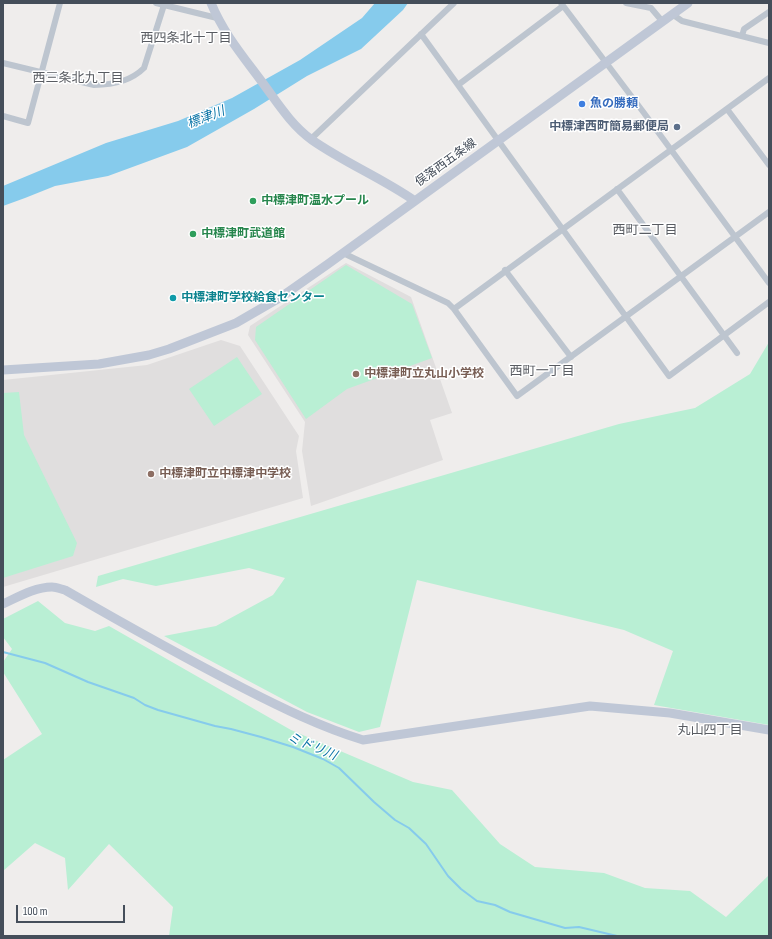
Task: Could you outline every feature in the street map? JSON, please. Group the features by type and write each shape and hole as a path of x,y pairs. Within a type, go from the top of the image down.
{"street":[{"path":"3,116 28,123 60,3"},
{"path":"156,3 217,18"},
{"name":"俣落西五条線","path":"211,3 217,18 236,50 247,62 294,124 311,139 415,201 688,3"},
{"path":"311,139 454,3"},
{"path":"626,3 647,5 662,21"},
{"path":"3,63 94,85 109,85 130,78 139,74 144,68 164,5"},
{"path":"458,85 562,5 606,62 769,283"},
{"path":"742,36 744,29 769,12"},
{"path":"672,14 682,21 769,43"},
{"path":"421,34 669,376 769,302"},
{"path":"454,309 505,270 769,78"},
{"path":"727,109 769,165"},
{"path":"617,189 737,353"},
{"path":"3,370 99,364 149,355 169,349 236,323 281,297 415,201"},
{"path":"343,253 448,303 454,309 517,396 769,212"},
{"path":"505,270 571,356"},
{"path":"3,604 34,591 54,587 65,590 195,664 291,712 339,733 363,740 590,706 670,713 769,730"}],"shaded area":[{"name":"中標津町立丸山小学校","path":"346,263 411,297 452,413 430,420 443,460 311,506 302,451 305,422 248,335 250,326"},
{"name":"中標津町立中標津中学校","path":"221,340 240,346 299,436 296,451 303,498 3,587 3,380 147,365"}],"green space":[{"path":"346,265 412,304 432,358 347,389 306,419 255,340 256,327"},
{"path":"769,342 769,725 654,705 673,651 624,630 417,580 380,727 359,732 307,712 164,636 216,626 273,595 285,578 249,568 156,586 123,579 96,587 98,576 619,424 695,408 750,374"},
{"path":"237,357 262,394 214,426 189,389"},
{"path":"19,392 24,435 77,543 73,556 3,578 3,393"},
{"path":"38,601 65,623 95,631 109,626 291,730 413,782 452,790 500,844 535,867 604,873 645,888 690,891 726,917 769,875 769,936 169,936 173,907 109,844 68,890 65,858 35,843 3,871 3,760 42,734 3,672 3,662 12,649 3,637 3,619"}],"water":[{"name":"標津川","path":"375,3 408,3 403,10 361,49 307,76 254,109 187,147 108,176 55,186 3,206 3,186 106,143 178,121 232,98 300,60 362,18"}],"waterway":[{"name":"ミドリ川","path":"3,652 45,663 88,682 134,698 145,705 158,710 261,737 293,747 323,759 339,768 374,802 395,820 409,828 426,844 448,876 461,889 477,901 495,905 510,912 565,928 579,927 617,936"}],"place":[{"name":"魚の勝頼","path":"582,104"},
{"name":"中標津西町簡易郵便局","path":"677,127"},
{"name":"中標津町温水プール","path":"253,201"},
{"name":"中標津町武道館","path":"193,234"},
{"name":"中標津町学校給食センター","path":"173,298"},
{"name":"中標津町立丸山小学校","path":"356,374"},
{"name":"中標津町立中標津中学校","path":"151,474"}],"district":[{"name":"西四条北十丁目","path":"186,39"},
{"name":"西三条北九丁目","path":"78,79"},
{"name":"西町二丁目","path":"645,231"},
{"name":"西町一丁目","path":"542,372"},
{"name":"丸山四丁目","path":"710,731"}]}
